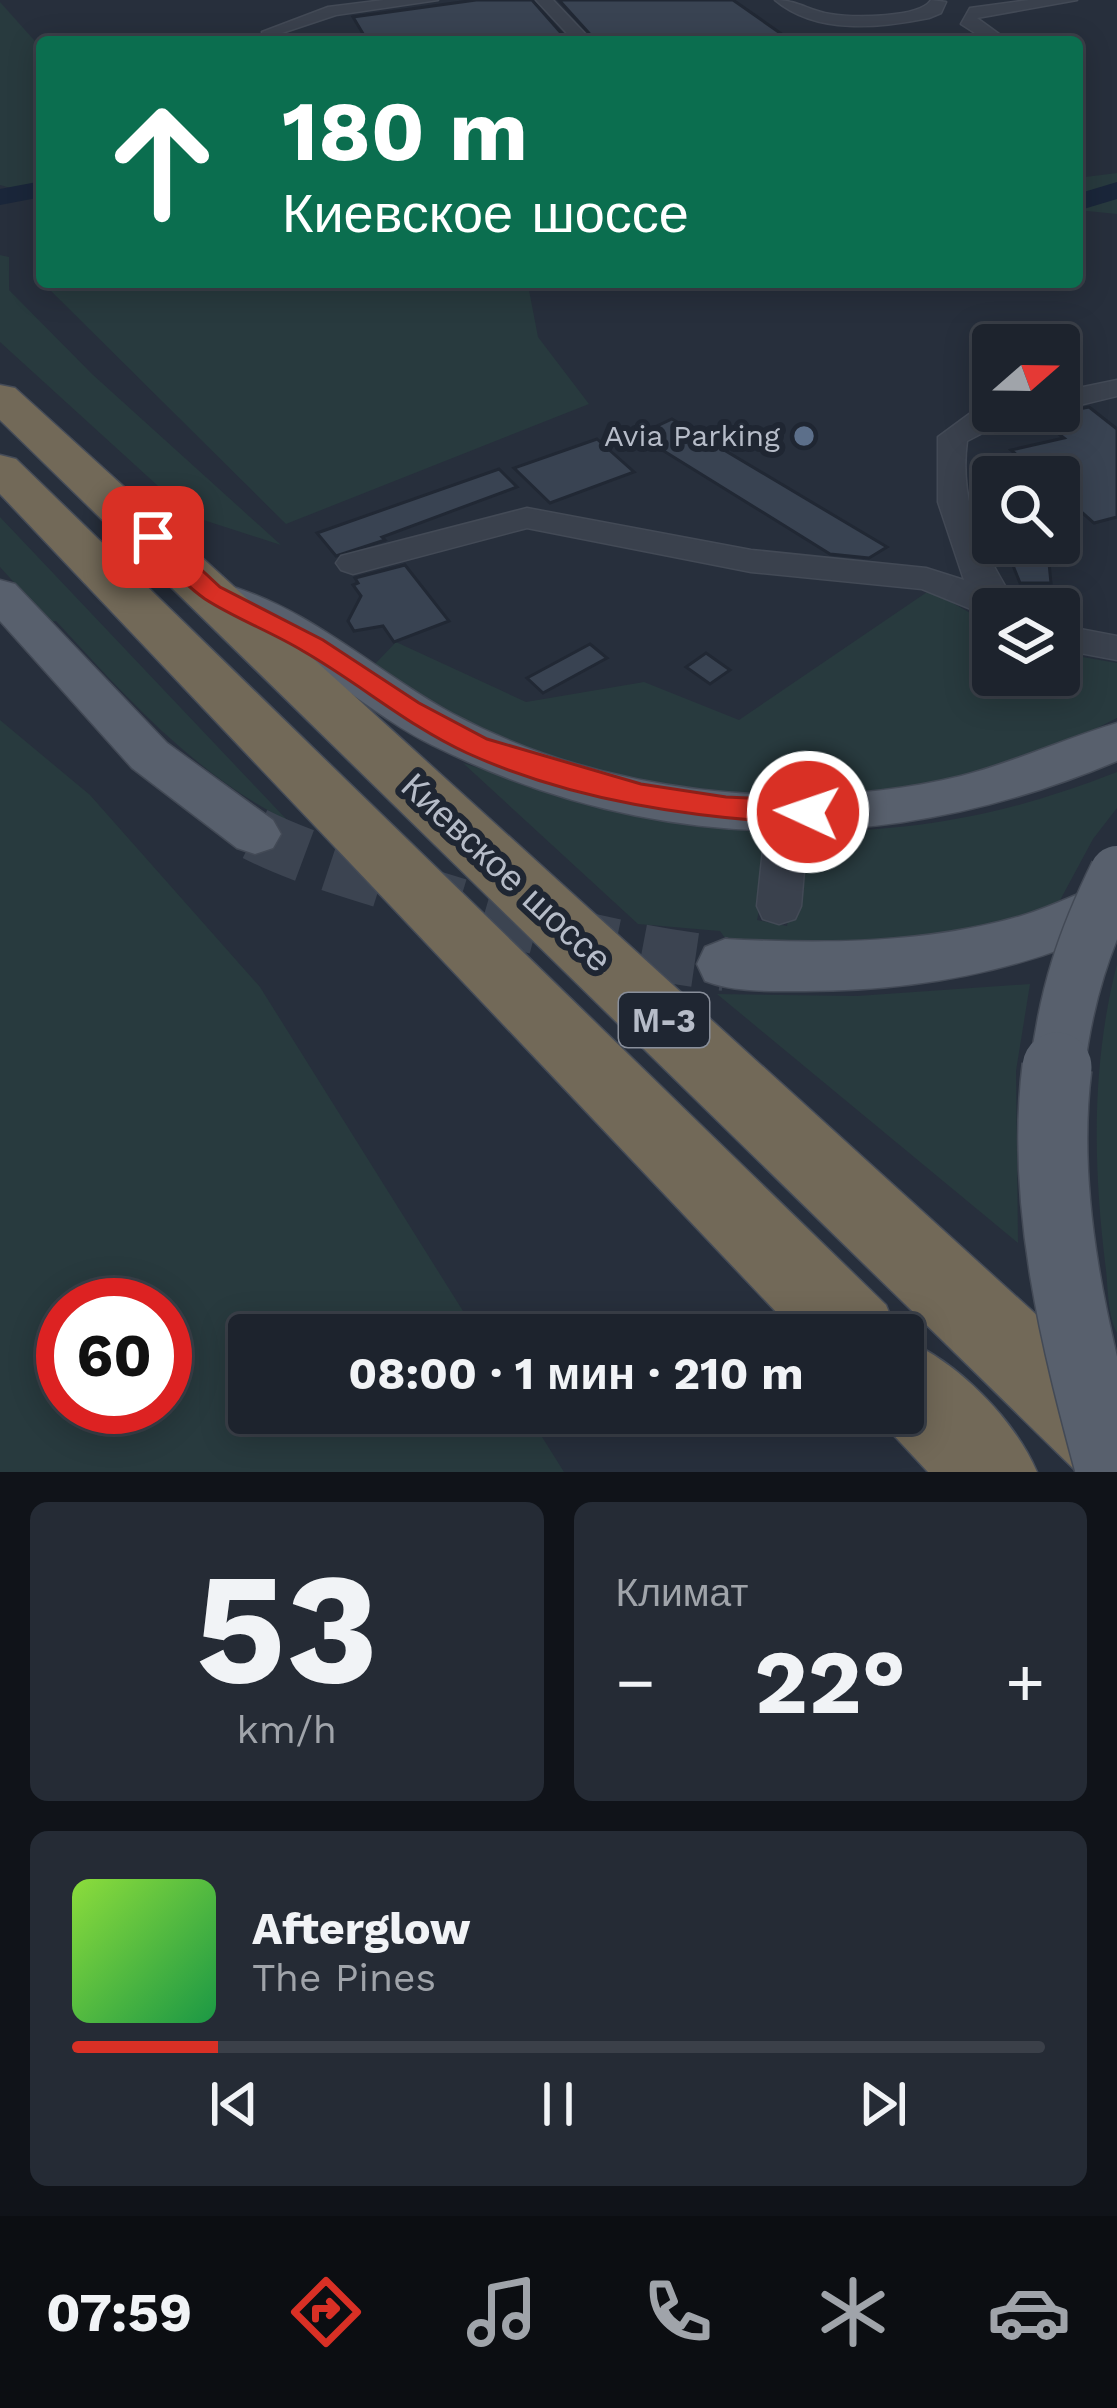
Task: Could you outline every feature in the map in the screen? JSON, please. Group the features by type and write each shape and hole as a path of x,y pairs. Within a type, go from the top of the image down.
{"highway":[{"name":"Киевское шоссе","path":"0,397 1117,1448"},
{"name":"Киевское шоссе","path":"0,468 835,1314"},
{"path":"924,1403 992,1472"}],"main road":[{"path":"212,592 314,646 410,710 478,746 537,768 641,795 788,812 878,810 962,798 1045,774 1117,741"},
{"path":"0,594 132,741 216,810 255,834"},
{"path":"1111,1472 1062,1258 1053,1115 1072,976 1117,873"},
{"path":"725,964 866,966 956,958 1028,941 1117,901"}],"street":[{"path":"272,36 270,32 334,10 430,0"},
{"path":"544,0 578,36"},
{"path":"783,0 842,33 932,6 1000,7"},
{"path":"969,24 976,11 1069,0"},
{"path":"932,6 990,36"},
{"path":"1080,396 1117,388"},
{"path":"972,425 952,437 948,471 988,588"},
{"path":"352,563 527,518 751,561 926,579 972,592"},
{"path":"1080,641 1117,648"},
{"path":"779,906 788,812"}],"shaded area":[{"path":"0,2 36,42 36,195 0,185"},
{"path":"1117,173 1117,214 1083,211 1083,177"},
{"path":"0,255 9,257 9,290 92,374 281,545 191,516 0,342"},
{"path":"529,288 538,337 589,404 286,524 49,289"},
{"path":"0,517 288,821 192,757 56,621 50,622 0,567"},
{"path":"930,590 972,614 972,696 1080,696 1080,657 1117,663 1117,718 1056,748 948,785 879,795 804,797 649,781 572,762 500,736 433,704 375,664 396,642 526,702 644,682 739,720"},
{"path":"0,720 90,795 260,987 465,1314 228,1314 228,1434 540,1434 564,1472 0,1472"},
{"path":"463,763 608,809 761,831 771,850 757,920 787,926 800,844 811,832 893,828 967,817 1040,799 1117,772 1117,808 1093,839 1058,904 983,928 872,944 742,941 725,938 720,931 638,924"},
{"path":"1117,964 1117,1333 1110,1311 1102,1231 1097,1116 1102,1040"},
{"path":"1030,984 1016,1071 1018,1243 717,994 857,996"}],"building":[{"path":"476,0 532,0 564,36 364,36 353,17"},
{"path":"559,0 733,0 784,36 592,36"},
{"path":"1089,407 1117,429 1117,517 1094,523 1080,511 1080,456 1018,456 1011,450 1064,438 1056,432 1080,432 1080,409"},
{"path":"672,419 887,547 869,558 830,554 638,435"},
{"path":"597,439 634,472 550,503 514,468"},
{"path":"499,469 517,487 382,537 385,540 336,556 317,533"},
{"path":"1012,564 1049,564 1051,583 1020,583"},
{"path":"405,565 449,621 394,642 383,626 354,631 348,621 361,596 353,585 358,583 355,578"},
{"path":"590,644 607,658 543,693 527,678"},
{"path":"706,653 730,670 710,684 686,667"}],"waterway":[{"path":"0,197 36,190"},
{"path":"1083,201 1117,190"}],"tunnel":[{"path":"255,834 335,866 511,921 596,942 725,964"}],"place":[{"name":"Avia Parking","path":"804,436"}],"route":[{"path":"153,537 212,592 314,646 410,710 478,746 537,768 641,795 701,806 808,812"}]}
